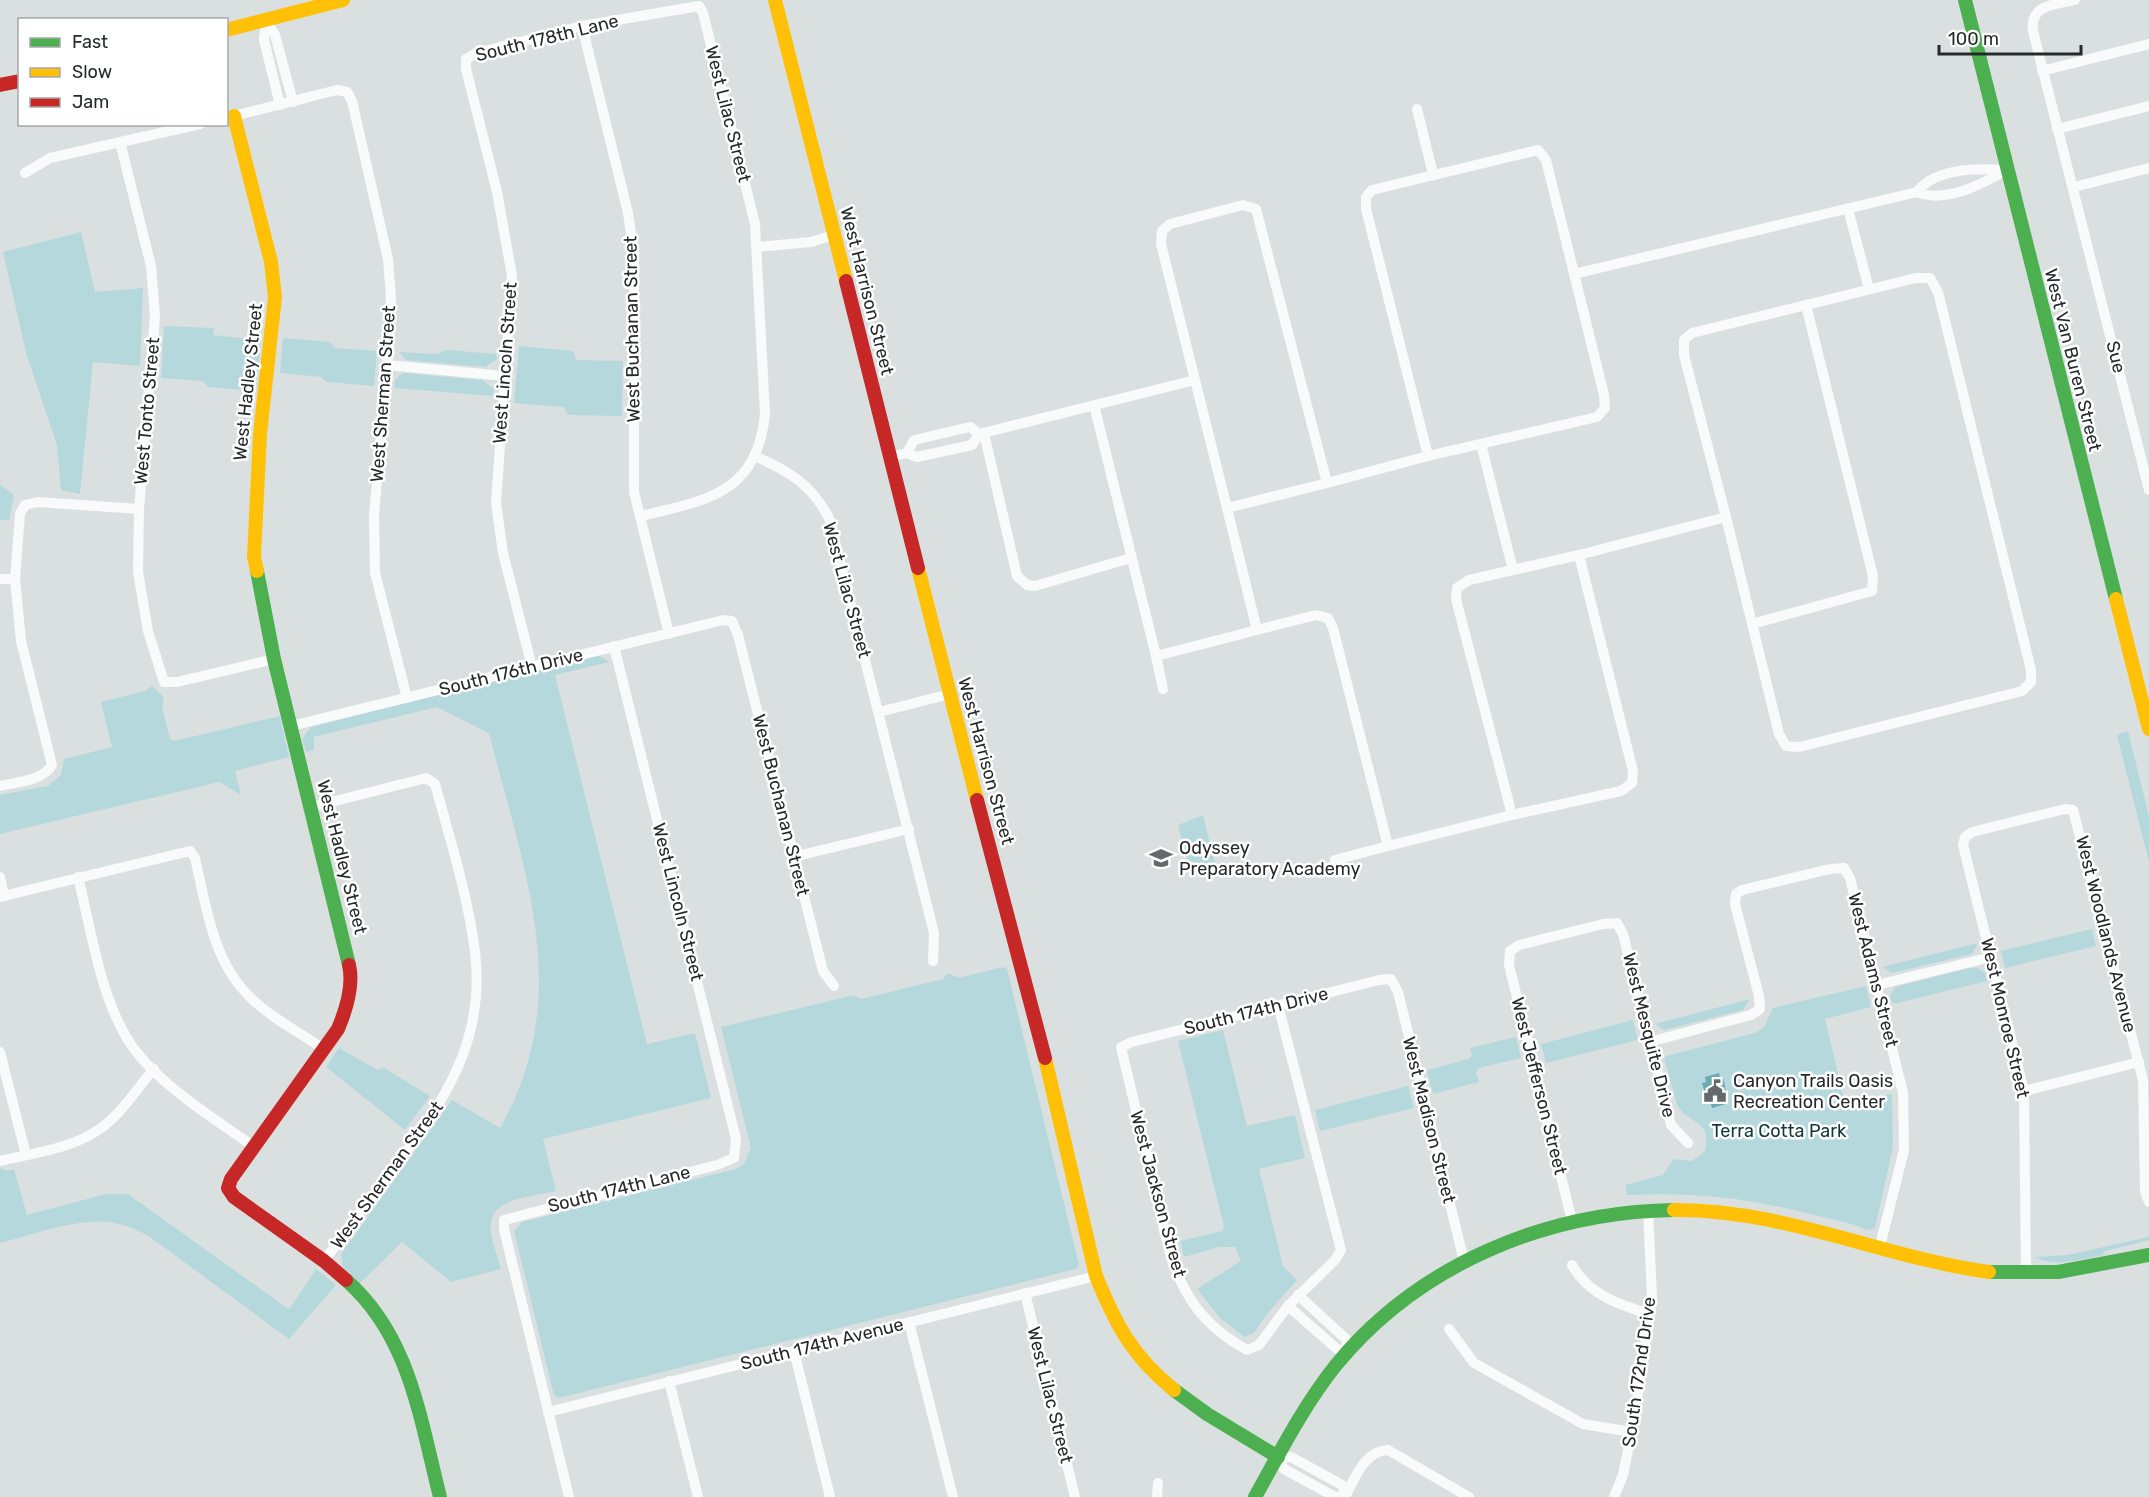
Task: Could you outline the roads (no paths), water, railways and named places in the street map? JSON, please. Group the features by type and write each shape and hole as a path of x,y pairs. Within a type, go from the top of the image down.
{"street":[{"path":"228,30 344,0"},
{"name":"West Harrison Street","path":"775,0 950,694 1030,994 1096,1276 1112,1317 1135,1353 1154,1376 1219,1422 1278,1457 1284,1469 1341,1496"},
{"name":"West Van Buren Street","path":"1965,0 2149,729"},
{"name":"Sue","path":"2075,0 2036,12 2031,19 2042,71 2074,187 2149,490"},
{"name":"South 178th Lane","path":"466,59 477,53 582,26 699,6"},
{"name":"West Lilac Street","path":"699,6 703,14 755,224 765,414 763,432 754,456 784,469 804,482 819,499 830,518 909,829 933,933 933,961"},
{"path":"230,117 292,102 275,35 266,20"},
{"path":"266,20 264,40 280,105"},
{"name":"West Buchanan Street","path":"582,26 628,213 634,254 634,492 669,634"},
{"path":"2042,71 2149,44"},
{"name":"West Lincoln Street","path":"466,59 466,69 508,242 512,302 496,503 503,553 532,667"},
{"path":"0,86 18,82"},
{"name":"West Sherman Street","path":"292,102 337,90 347,92 352,100 388,259 391,298 374,515 375,573 407,698"},
{"path":"2057,129 2149,106"},
{"path":"1417,109 1433,174"},
{"name":"West Hadley Street","path":"230,117 271,262 275,297 271,352 260,434 254,557 274,659 351,974 346,1010 338,1029 254,1147 228,1188 234,1197 324,1261 355,1288 388,1328 408,1370 440,1497"},
{"path":"25,173 50,158 191,126"},
{"name":"West Tonto Street","path":"120,142 151,266 155,316 139,509 138,572 148,631 164,682 177,682 274,659"},
{"path":"1227,508 1428,456 1597,417 1605,408 1604,395 1546,160 1538,150 1372,190 1366,197 1428,456"},
{"path":"1574,274 1917,192 1925,182 1976,168 2007,170"},
{"path":"2074,187 2149,168"},
{"path":"1917,192 1930,198 1978,186 2007,170"},
{"path":"1257,630 1161,244 1162,231 1170,224 1243,205 1256,209 1327,483"},
{"path":"1848,209 1869,290"},
{"path":"757,248 811,242 834,236"},
{"path":"1916,278 1930,278 1938,292 2031,670 2031,682 2022,691 1798,747 1786,746 1779,734 1684,355 1684,340 1692,333 1806,305 1916,278"},
{"path":"1752,624 1872,591 1873,576 1806,305"},
{"path":"387,365 505,376"},
{"path":"890,457 907,453 917,457 972,445 982,433 1195,380"},
{"path":"1094,405 1163,689"},
{"path":"907,453 914,440 970,427 982,433 1017,576 1027,585 1035,586 1131,558"},
{"path":"1481,444 1513,570"},
{"path":"640,516 712,497 737,481 754,456"},
{"path":"0,786 48,772 52,765 21,641 15,579 20,514 25,505 38,502 139,509"},
{"path":"1512,815 1456,599 1457,588 1470,580 1726,517"},
{"path":"1335,860 1512,815 1621,791 1632,783 1633,771 1579,555"},
{"path":"0,579 15,579"},
{"path":"1156,656 1316,615 1328,618 1333,628 1388,846"},
{"name":"South 176th Drive","path":"291,726 723,620 732,621"},
{"name":"West Buchanan Street","path":"732,621 738,635 823,971 834,986"},
{"name":"West Lincoln Street","path":"614,646 736,1140 734,1158"},
{"path":"879,712 950,694"},
{"name":"West Sherman Street","path":"311,807 426,778 435,784 475,953 476,983 466,1049 438,1109 324,1261"},
{"name":"West Monroe Street","path":"2026,1274 2024,1091 1963,845 1965,837 1984,829 2065,809 2073,810"},
{"name":"West Woodlands Avenue","path":"2073,810 2143,1080 2145,1192 2149,1202"},
{"path":"793,857 909,829"},
{"path":"0,877 2,896 190,851 195,858 221,956 234,979 251,998 325,1050"},
{"name":"West Adams Street","path":"1649,1041 1751,1015 1760,1009 1759,996 1735,904 1736,894 1742,890 1830,869 1844,868 1850,878 1903,1093 1904,1149 1879,1250"},
{"path":"78,877 110,1003 128,1041 153,1069 179,1092 254,1147"},
{"name":"West Mesquite Drive","path":"1510,951 1519,945 1603,924 1617,923 1623,934 1671,1125 1688,1143"},
{"name":"West Jefferson Street","path":"1510,951 1509,965 1572,1221"},
{"path":"1877,985 1991,957"},
{"name":"South 174th Drive","path":"1121,1047 1278,1005 1379,980 1391,980"},
{"name":"West Madison Street","path":"1391,980 1398,992 1464,1261"},
{"path":"1278,1005 1341,1250 1335,1260 1288,1306 1336,1349 1348,1351"},
{"name":"West Jackson Street","path":"1121,1047 1121,1057 1176,1272 1192,1301 1216,1331 1247,1350 1259,1345 1288,1306"},
{"path":"0,1052 26,1155"},
{"path":"2024,1091 2139,1062"},
{"path":"0,1161 75,1143 103,1127 153,1069"},
{"name":"South 174th Lane","path":"548,1412 504,1229 504,1220 717,1165 734,1158"},
{"path":"1255,1497 1328,1377 1348,1351 1381,1318 1434,1279 1464,1261 1488,1249 1548,1226 1605,1214 1648,1210 1743,1214 1812,1230 1879,1250 1978,1270 2026,1274 2096,1268 2149,1255"},
{"name":"South 172nd Drive","path":"1614,1497 1623,1475 1632,1432 1650,1314 1652,1297 1648,1210"},
{"path":"1572,1265 1581,1281 1592,1289 1627,1308 1650,1314"},
{"name":"South 174th Avenue","path":"548,1412 1096,1276"},
{"name":"West Lilac Street","path":"1025,1293 1075,1497"},
{"path":"1298,1295 1346,1339 1348,1351"},
{"path":"909,1322 953,1497"},
{"path":"1449,1329 1474,1363 1583,1424 1632,1432"},
{"path":"794,1351 830,1497"},
{"path":"669,1382 698,1497"},
{"path":"548,1412 569,1497"},
{"path":"1341,1496 1368,1456 1378,1450 1388,1450 1469,1497"},
{"path":"1157,1497 1158,1483"}],"place":[{"name":"Odyssey Preparatory Academy","path":"1161,858"},
{"name":"Canyon Trails Oasis Recreation Center","path":"1715,1091"}],"park label":[{"name":"Terra Cotta Park","path":"1779,1131"}]}
